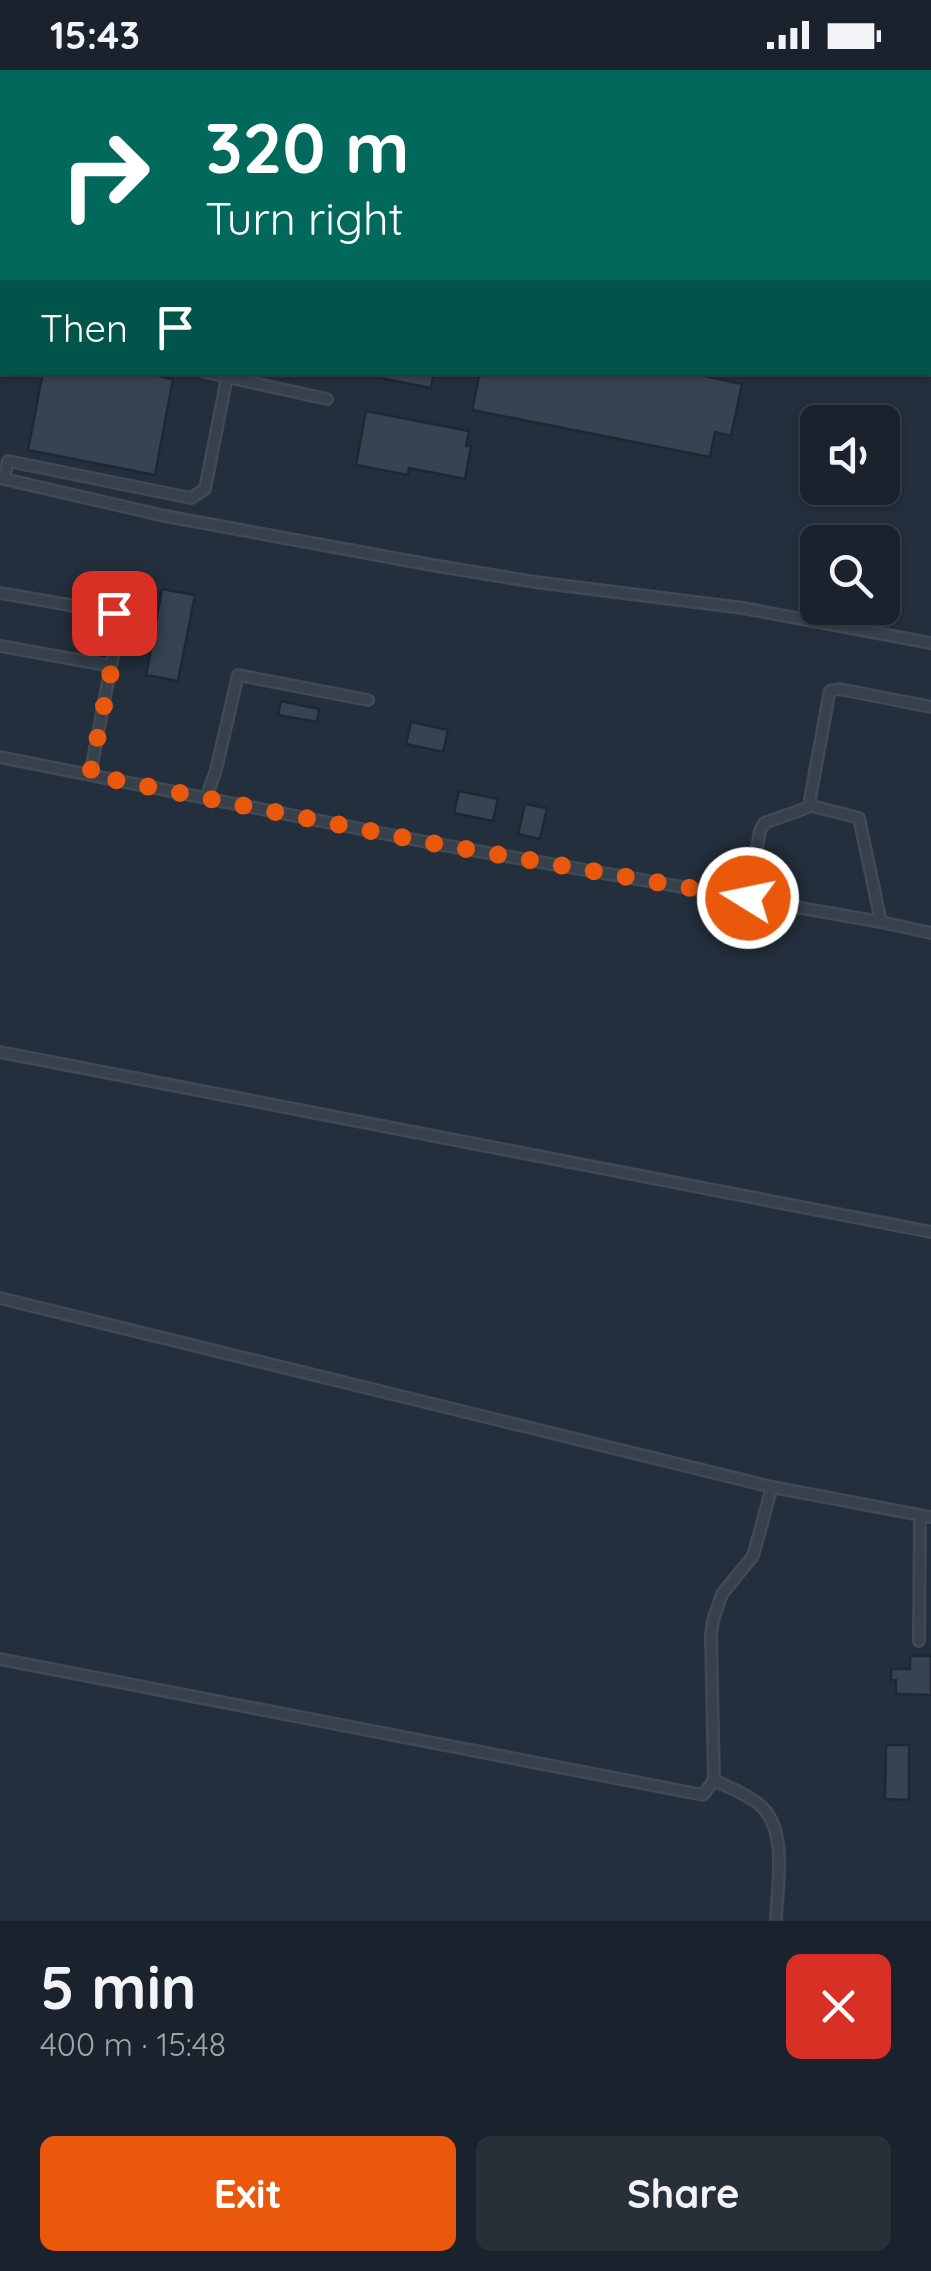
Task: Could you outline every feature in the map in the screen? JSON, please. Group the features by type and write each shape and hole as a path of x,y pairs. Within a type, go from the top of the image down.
{"lane":[{"path":"216,375 327,399"},
{"path":"227,378 204,490 191,498 8,461 2,479 165,516 432,565 743,608 931,643"},
{"path":"0,592 114,613 121,622 90,775"},
{"path":"0,646 111,666"},
{"path":"206,798 238,675 368,700"},
{"path":"812,806 810,796 830,691 839,689 931,707"},
{"path":"0,757 444,846 931,933"},
{"path":"748,898 764,823 812,806 859,818 881,922"},
{"path":"0,1052 931,1232"},
{"path":"0,1298 772,1486 926,1516 919,1641"},
{"path":"0,1658 702,1795 714,1780 710,1636 713,1620 722,1594 753,1556 772,1486"},
{"path":"714,1780 759,1804 774,1820 779,1868 776,1921"}],"building":[{"path":"42,375 153,375 173,379 155,475 28,450"},
{"path":"380,375 433,375 431,388 380,378"},
{"path":"479,375 700,375 742,384 731,436 715,432 710,457 472,410"},
{"path":"366,411 469,431 466,446 471,446 465,479 409,468 408,475 356,465"},
{"path":"162,589 195,595 178,681 146,675"},
{"path":"281,701 319,709 317,722 278,715"},
{"path":"411,722 448,730 443,752 406,744"},
{"path":"459,791 498,799 493,821 454,813"},
{"path":"525,804 547,808 540,839 518,834"},
{"path":"910,1656 931,1656 931,1695 896,1694 891,1669 910,1669"},
{"path":"886,1745 909,1745 909,1800 885,1799"}],"route":[{"path":"114,613 121,622 90,775 426,842 748,898"}]}
